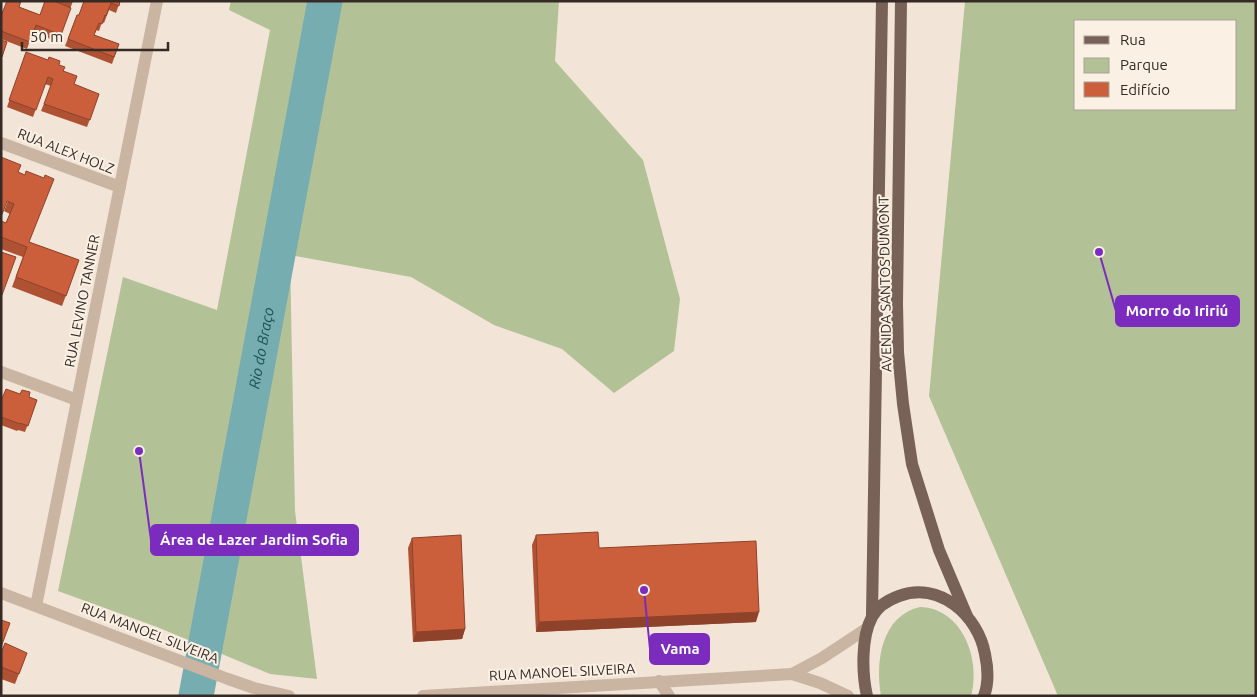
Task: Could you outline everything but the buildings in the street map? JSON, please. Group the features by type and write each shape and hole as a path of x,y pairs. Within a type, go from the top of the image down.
{"main road":[{"name":"AVENIDA SANTOS DUMONT","path":"872,615 882,1"},
{"name":"AVENIDA SANTOS DUMONT","path":"900,1 897,303 898,352 903,404 912,464 939,550 984,647 988,668 984,696"},
{"path":"867,696 864,666 866,629 872,615 882,605 892,598 905,594 934,594 950,600 968,616"}],"street":[{"name":"RUA LEVINO TANNER","path":"36,606 157,1"},
{"name":"RUA ALEX HOLZ","path":"1,143 120,187"},
{"path":"1,372 77,400"},
{"name":"RUA MANOEL SILVEIRA","path":"1,593 228,679 254,688 289,696"},
{"name":"RUA MANOEL SILVEIRA","path":"792,674 822,658 866,629"},
{"name":"RUA MANOEL SILVEIRA","path":"423,696 792,674 820,683 848,696"},
{"path":"659,681 669,696"}],"green space":[{"path":"231,1 559,1 555,61 643,160 680,299 674,351 614,393 562,349 494,325 411,277 290,255 295,511 317,679 270,674 157,627 58,591 123,277 217,310 270,30 229,10"},
{"path":"965,1 1256,1 1256,696 1058,696 929,396"},
{"path":"920,607 935,610 947,616 965,638 973,667 971,696 881,696 879,683 880,655 889,630 907,612"}],"waterway":[{"name":"Rio do Braço","path":"196,696 325,1"}],"place":[{"name":"Morro do Iririú","path":"1099,252"},
{"name":"Área de Lazer Jardim Sofia","path":"139,451"},
{"name":"Vama","path":"644,590"}]}
